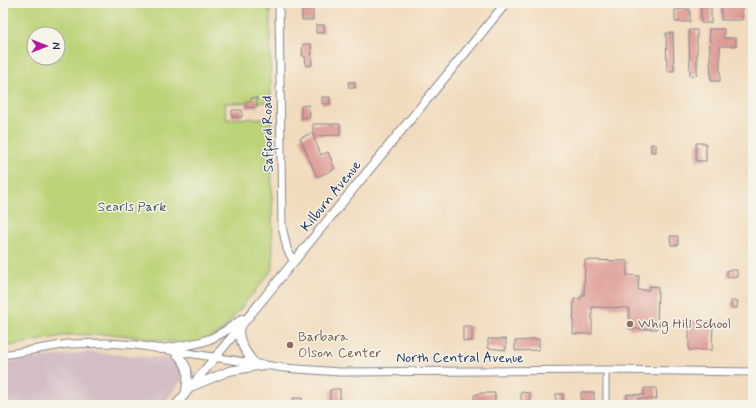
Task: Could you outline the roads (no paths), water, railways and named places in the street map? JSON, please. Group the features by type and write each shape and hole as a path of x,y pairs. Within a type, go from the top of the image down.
{"main road":[{"name":"Safford Road","path":"279,3 282,226 287,249 294,262"},
{"name":"Kilburn Avenue","path":"176,405 506,3"},
{"path":"160,349 197,344 217,337 254,310"},
{"path":"239,329 241,342 246,352 259,364"},
{"name":"North Central Avenue","path":"3,355 75,344 107,343 160,349 259,364 340,372 606,370 753,372"},
{"path":"174,351 184,361 187,367 188,390 229,371 259,364"}],"street":[{"path":"606,370 606,405"}],"place":[{"name":"Whig Hill School","path":"630,324"},
{"name":"Barbara Olson Center","path":"290,345"}],"park label":[{"name":"Searls Park","path":"132,207"}]}
